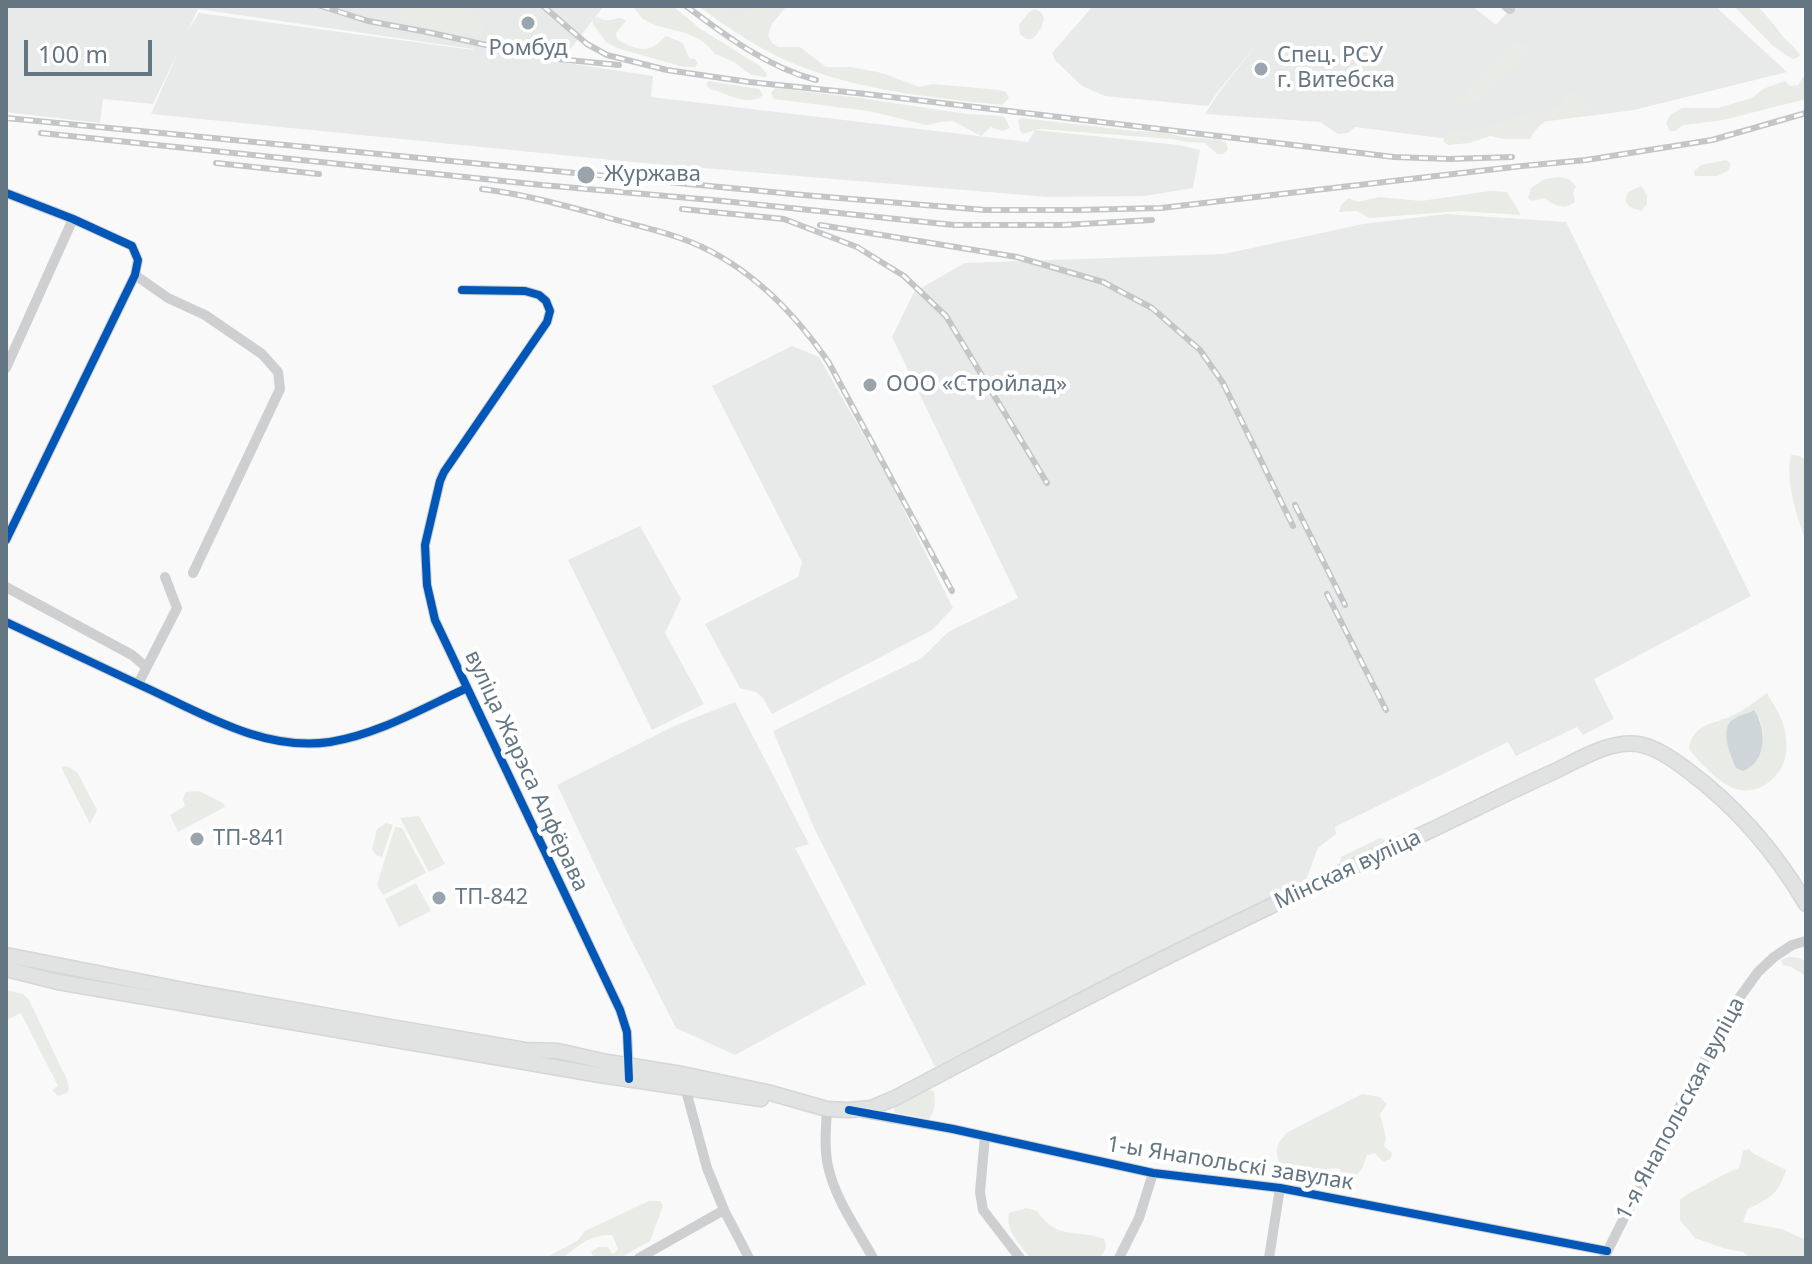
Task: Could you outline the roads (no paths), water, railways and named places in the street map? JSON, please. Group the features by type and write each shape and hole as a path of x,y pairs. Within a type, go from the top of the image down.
{"main road":[{"name":"Мінская вуліца","path":"629,1072 684,1080 739,1097 801,1103 827,1109 871,1108 1195,943 1521,787 1619,744 1648,746 1661,752 1708,786 1753,828 1786,871 1806,904"},
{"path":"6,955 189,991 525,1050 558,1051 607,1062 629,1072"},
{"path":"40,977 41,962"},
{"path":"6,969 96,989 629,1072"}],"street":[{"path":"6,193 132,246 138,260 135,275 6,540"},
{"path":"6,368 73,219"},
{"path":"135,275 168,298 205,315 262,354 278,372 280,389 193,573"},
{"name":"вуліца Жарэса Алфёрава","path":"462,290 525,291 539,295 550,311 547,322 444,472 425,545 427,585 435,620 620,1010 627,1032 629,1072"},
{"path":"138,684 177,608 165,577"},
{"path":"6,587 132,655 146,667"},
{"path":"6,622 234,729 276,741 299,744 329,742 368,733 467,688"},
{"name":"1-я Янапольская вуліца","path":"1605,1255 1734,1005 1758,972 1774,957 1792,945 1806,941"},
{"path":"684,1080 707,1168 749,1258"},
{"path":"827,1109 827,1165 835,1190 873,1258"},
{"name":"1-ы Янапольскі завулак","path":"849,1110 1153,1173 1280,1188 1605,1255"},
{"path":"985,1136 980,1192 983,1210 1020,1258"},
{"path":"1119,1258 1139,1218 1153,1173"},
{"path":"1269,1258 1280,1188"},
{"path":"639,1258 724,1210"}],"railway":[{"path":"321,6 368,21 500,48 558,59 619,65"},
{"path":"543,6 587,44 607,55 667,70 1394,157 1512,157"},
{"path":"686,6 764,59 816,80"},
{"path":"6,118 803,195 985,210 1078,210 1161,208 1586,160 1712,140 1806,113"},
{"path":"41,133 954,225 1064,225 1152,220"},
{"path":"216,163 319,174"},
{"path":"482,189 558,204 680,238 725,259 764,288 799,324 829,363 952,591"},
{"path":"682,209 784,219 857,247 904,276 946,316 1047,483"},
{"path":"820,225 1017,257 1103,282 1152,308 1200,350 1223,383 1293,526"},
{"path":"1295,505 1345,605"},
{"path":"1327,594 1386,710"}],"place":[{"name":"Ромбуд","path":"528,23"},
{"name":"Спец. РСУ г. Витебска","path":"1261,69"},
{"name":"Журжава","path":"586,175"},
{"name":"ООО «Стройлад»","path":"870,385"},
{"name":"ТП-841","path":"197,839"},
{"name":"ТП-842","path":"439,898"}]}
